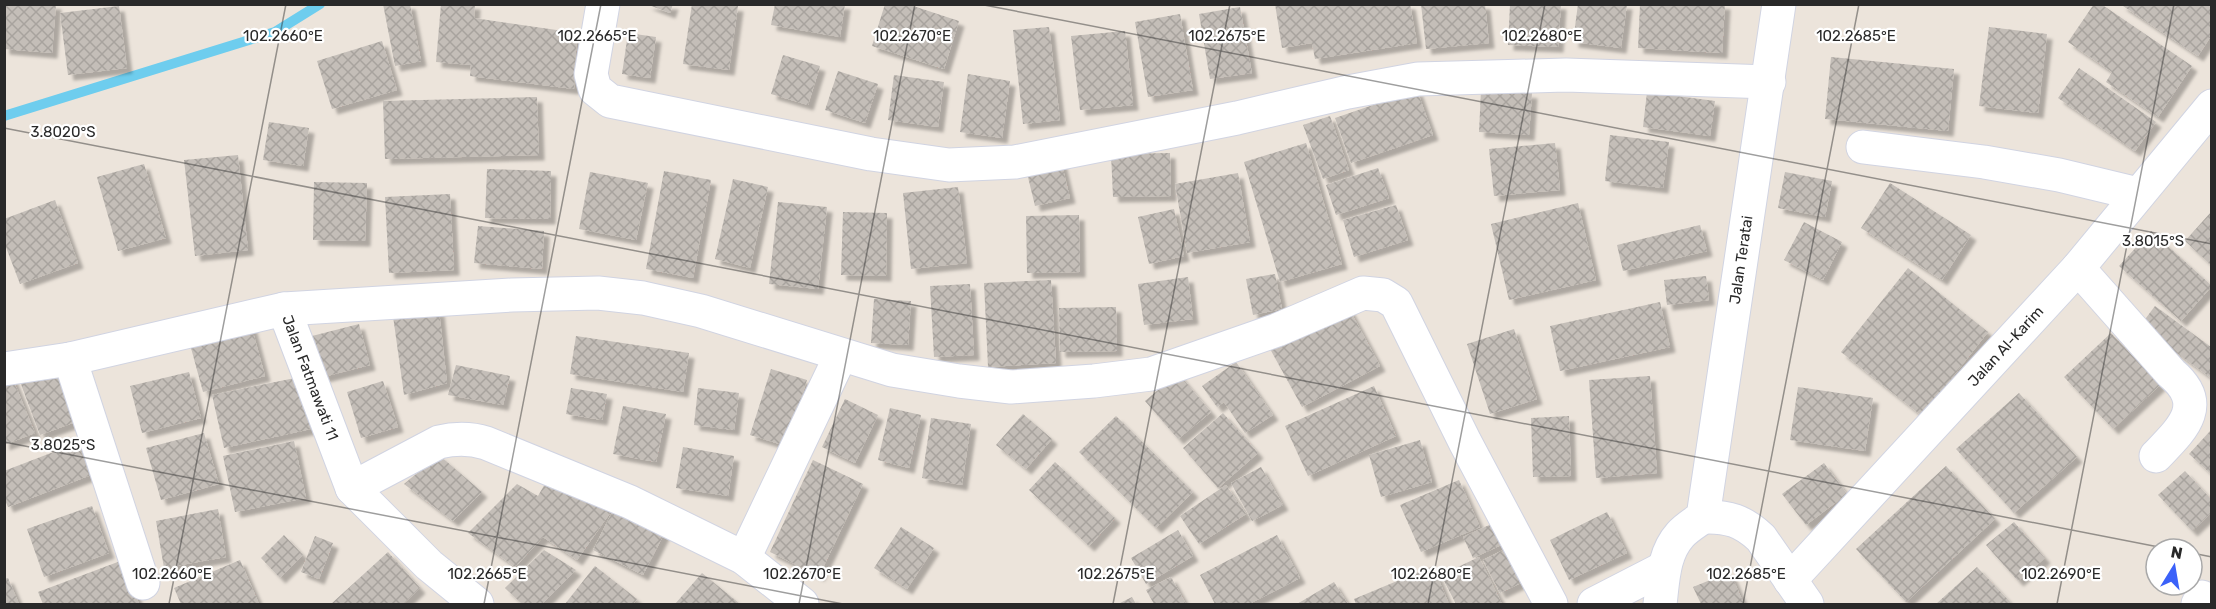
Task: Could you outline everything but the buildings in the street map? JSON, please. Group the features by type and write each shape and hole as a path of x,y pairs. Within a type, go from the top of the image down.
{"street":[{"path":"603,4 591,74 596,89 610,100 871,154 950,165 1016,162 1418,79 1566,75 1769,82"},
{"name":"Jalan Teratai","path":"1703,517 1779,4"},
{"name":"Jalan Al-Karim","path":"1799,592 2078,268 2138,194 2207,121"},
{"path":"1863,147 1984,162 2058,175 2138,194"},
{"path":"2078,268 2171,373 2183,383 2188,394 2188,417 2182,429 2156,456"},
{"path":"284,309 598,292 643,298 701,311 892,370 1011,387 1150,374 1277,330 1363,293 1383,295 1396,303 1465,442 1551,604"},
{"name":"Jalan Fatmawati 11","path":"4,369 70,359 284,309 352,488 429,565 477,604"},
{"path":"744,558 841,355"},
{"path":"70,359 143,583"},
{"path":"352,488 439,442 453,439 473,439 486,442 630,502 744,558 802,604"},
{"path":"1660,604 1664,568 1671,548 1680,534 1703,517 1725,516 1752,529 1761,538 1799,592"},
{"path":"1594,604 1664,568"}],"waterway":[{"path":"4,116 275,32 320,4"}]}
